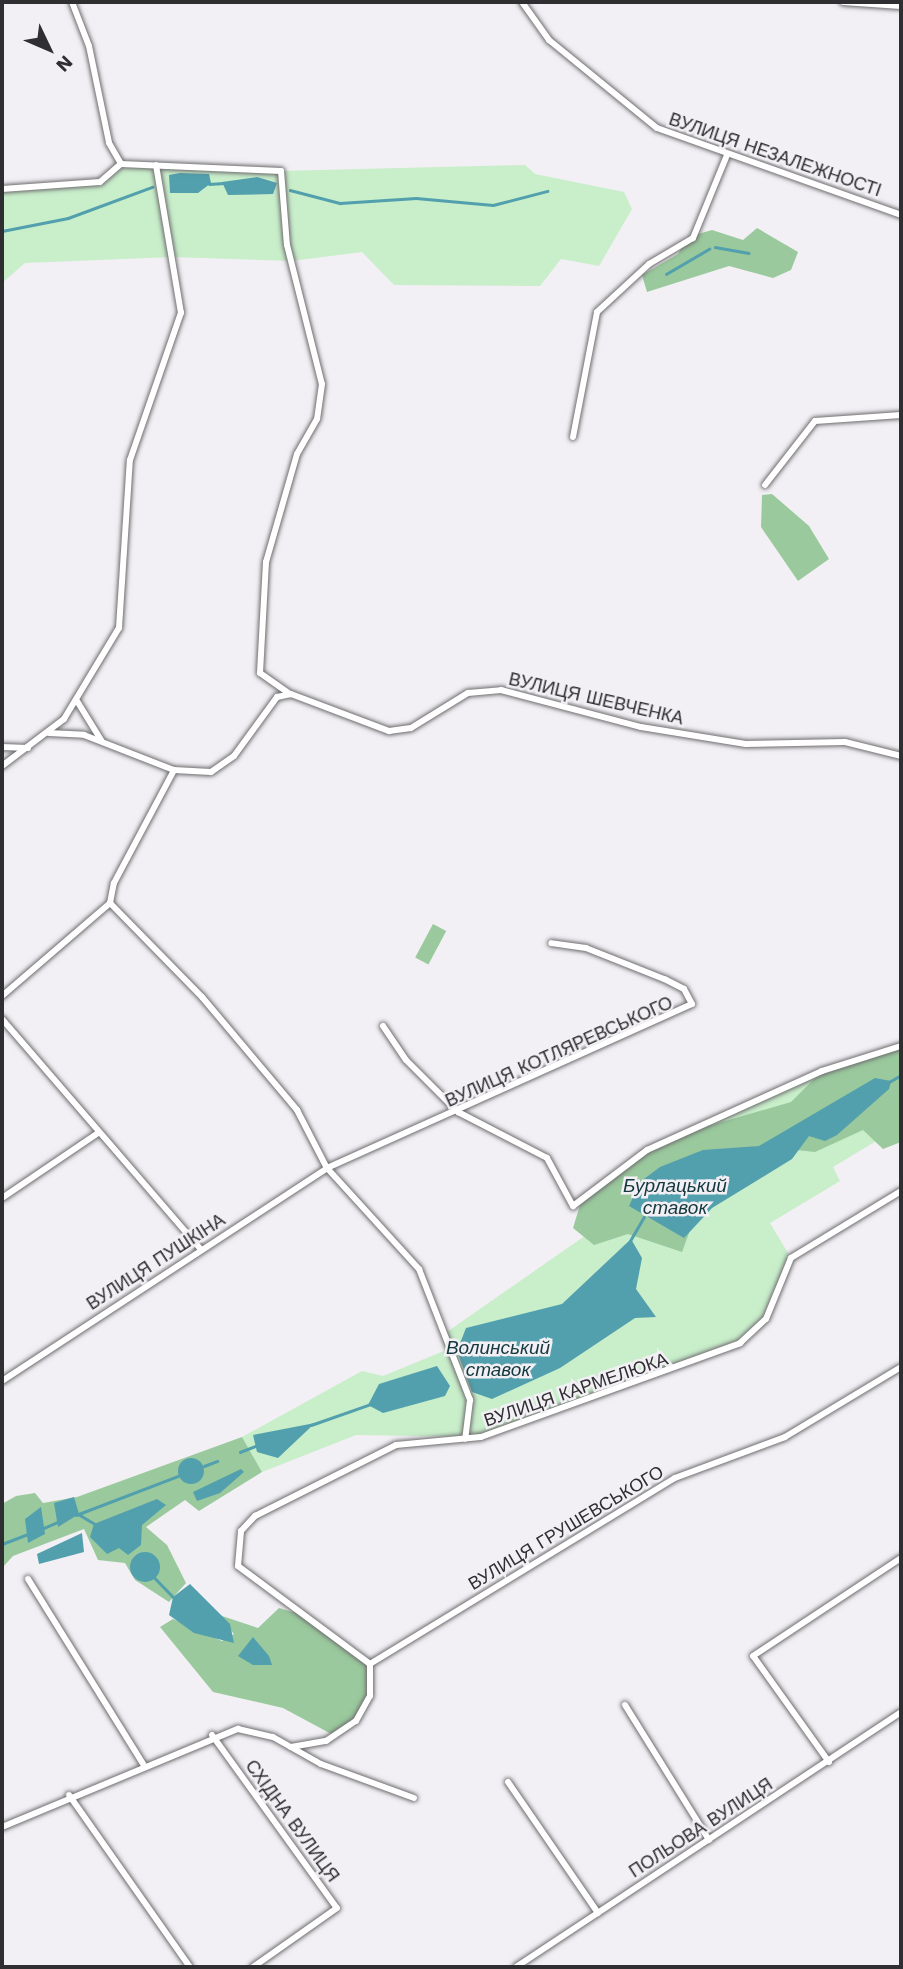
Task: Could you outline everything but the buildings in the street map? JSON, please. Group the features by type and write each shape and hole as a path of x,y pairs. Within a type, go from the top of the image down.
{"street":[{"path":"72,2 89,46 109,143 121,164"},
{"name":"ВУЛИЦЯ НЕЗАЛЕЖНОСТІ","path":"522,2 549,40 641,119 727,155 901,215"},
{"path":"843,2 901,6"},
{"path":"573,437 597,312 649,264 693,238 727,155"},
{"path":"2,189 100,182 121,164 156,165 181,319 128,467 119,628 77,701 49,733 3,764"},
{"name":"ВУЛИЦЯ ШЕВЧЕНКА","path":"156,165 281,172 288,245 322,384 317,419 297,454 267,562 260,674 291,694 388,731 411,729 468,693 501,690 641,727 746,744 845,742 901,756"},
{"path":"765,485 814,421 901,415"},
{"path":"49,733 101,740 174,770 211,772 234,756 276,697 291,694"},
{"path":"77,701 101,740"},
{"path":"2,747 29,748"},
{"path":"2,996 110,903 114,883 174,770"},
{"path":"110,903 202,997 297,1110 327,1168 419,1269 470,1400 465,1439"},
{"name":"ВУЛИЦЯ КОТЛЯРЕВСЬКОГО","path":"327,1168 387,1137 458,1112 692,1004 684,989 664,979 586,948 551,943"},
{"path":"2,1019 200,1248"},
{"path":"383,1026 405,1060 458,1112 534,1147 567,1200 580,1205 647,1150 822,1071 901,1046"},
{"path":"2,1199 98,1133"},
{"name":"ВУЛИЦЯ ПУШКІНА","path":"2,1381 200,1248 327,1168"},
{"name":"ВУЛИЦЯ КАРМЕЛЮКА","path":"370,1664 238,1566 241,1531 255,1516 396,1445 465,1439 687,1367 751,1337 772,1308 791,1258 901,1191"},
{"name":"ВУЛИЦЯ ГРУШЕВСЬКОГО","path":"370,1664 675,1478 785,1437 901,1367"},
{"path":"829,1762 753,1656 901,1558"},
{"path":"28,1578 143,1764"},
{"path":"291,1746 319,1744 356,1721 370,1696 370,1664"},
{"path":"625,1705 709,1840"},
{"name":"ПОЛЬОВА ВУЛИЦЯ","path":"516,1967 901,1712"},
{"name":"СХІДНА ВУЛИЦЯ","path":"2,1827 69,1795 212,1735 245,1729 414,1798"},
{"name":"СХІДНА ВУЛИЦЯ","path":"212,1735 337,1908 253,1967"},
{"path":"508,1782 598,1913"},
{"path":"69,1795 190,1967"}],"green space":[{"path":"121,164 281,171 525,165 535,174 624,192 632,209 599,266 561,259 540,286 394,285 362,252 291,261 172,257 25,263 2,283 2,189 100,182"},
{"path":"757,228 798,252 791,270 773,278 729,266 647,292 642,275 678,254 688,237 712,230 743,240"},
{"path":"772,494 809,526 829,559 798,581 761,527 762,495"},
{"path":"433,924 446,931 428,965 415,958"},
{"path":"901,1048 901,1142 883,1149 863,1130 815,1152 759,1146 718,1154 682,1252 628,1234 594,1245 573,1228 580,1205 634,1158 701,1128 791,1102 822,1071"},
{"path":"822,1071 901,1126 833,1167 840,1181 770,1223 791,1258 766,1319 740,1343 481,1437 356,1435 262,1472 242,1437 362,1371 383,1376 444,1351 444,1334 589,1233 634,1158"},
{"path":"242,1437 262,1472 199,1511 185,1500 146,1527 167,1545 186,1583 169,1602 135,1580 125,1563 98,1560 84,1529 13,1556 2,1568 2,1504 16,1496 35,1493 43,1503 77,1497"},
{"path":"279,1608 299,1614 370,1664 372,1685 362,1713 335,1736 283,1708 213,1692 160,1627 173,1619 222,1641 234,1634 216,1614 258,1628"}],"water":[{"path":"209,174 211,183 198,193 170,193 169,175"},
{"path":"257,177 277,183 273,194 228,195 222,182"},
{"name":"Бурлацький ставок","path":"875,1078 891,1081 889,1089 837,1135 825,1141 809,1136 792,1159 712,1208 684,1238 629,1206 640,1182 660,1167 703,1150 759,1146"},
{"name":"Волинський ставок","path":"631,1239 642,1258 636,1289 656,1317 635,1318 560,1368 492,1399 472,1392 457,1351 466,1328 562,1304"},
{"path":"437,1366 450,1386 445,1396 383,1413 368,1405 379,1384"},
{"path":"315,1423 278,1458 257,1452 253,1435"},
{"path":"191,1458 200,1462 204,1471 200,1480 191,1484 182,1480 178,1471 182,1462"},
{"path":"241,1469 244,1472 220,1493 197,1501 193,1492"},
{"path":"74,1497 79,1514 58,1527 54,1503"},
{"path":"157,1499 166,1505 142,1525 141,1545 128,1555 119,1548 107,1554 90,1537 94,1524"},
{"path":"41,1507 45,1534 28,1543 25,1519"},
{"path":"82,1533 84,1552 39,1564 37,1554"},
{"path":"145,1552 156,1556 160,1567 156,1578 145,1582 134,1578 130,1567 134,1556"},
{"path":"190,1584 230,1624 234,1643 194,1633 169,1615 173,1597"},
{"path":"253,1637 269,1656 272,1665 253,1665 238,1656"}],"waterway":[{"path":"209,184 224,183"},
{"path":"2,231 68,218 152,187"},
{"path":"290,190 340,203 416,198 493,205 547,191"},
{"path":"715,247 748,253"},
{"path":"666,274 709,249"},
{"path":"889,1082 901,1075"},
{"path":"630,1241 644,1217"},
{"path":"311,1425 371,1404"},
{"path":"240,1452 256,1446"},
{"path":"204,1466 217,1461"},
{"path":"76,1515 178,1476"},
{"path":"80,1515 95,1524"},
{"path":"44,1528 60,1521"},
{"path":"2,1544 28,1534"},
{"path":"154,1577 173,1597"}]}
